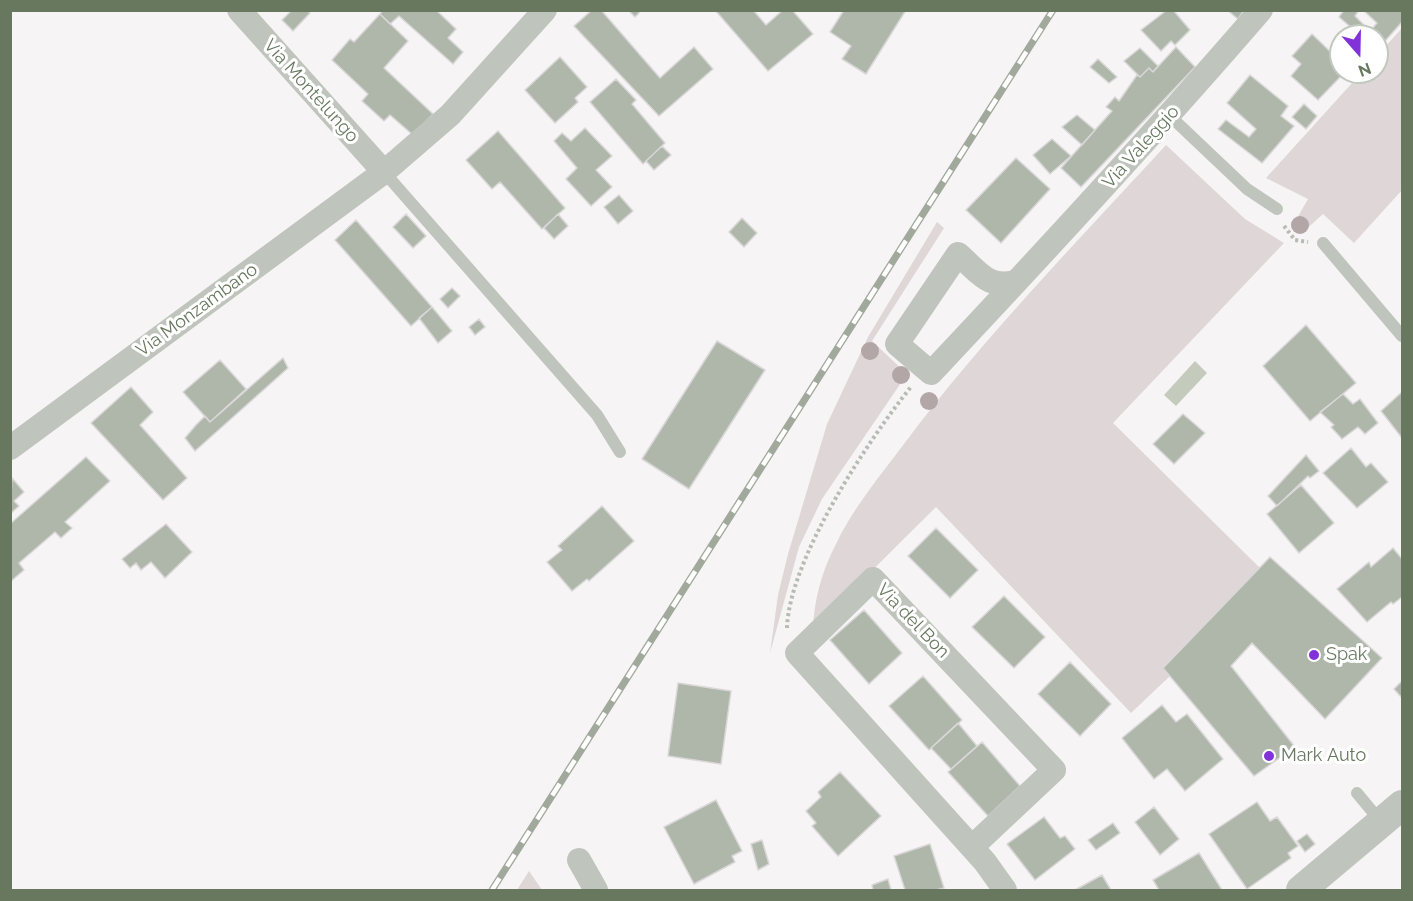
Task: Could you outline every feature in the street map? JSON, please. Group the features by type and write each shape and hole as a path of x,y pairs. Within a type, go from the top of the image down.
{"street":[{"name":"Via Montelungo","path":"239,10 384,172"},
{"name":"Via Monzambano","path":"10,448 384,172 450,115 545,10"},
{"name":"Via Valeggio","path":"931,373 1170,116 1261,10"},
{"path":"931,373 897,344 958,254 989,282 1001,285 1017,282"},
{"name":"Via del Bon","path":"797,653 873,579 1054,770 972,847"},
{"path":"797,653 972,847 1005,891"},
{"path":"1301,891 1392,814"},
{"path":"579,860 596,891"}],"lane":[{"path":"1170,116 1247,189 1276,209"},
{"path":"384,172 597,415 620,452"},
{"path":"1323,243 1402,336"},
{"path":"1357,792 1392,814"}],"path":[{"path":"1276,209 1287,233 1295,240 1323,243"},
{"path":"797,653 788,644 788,616 816,534 887,417 916,381 931,373"}],"shaded area":[{"path":"1402,28 1402,190 1354,243 1323,214 1301,234 1292,227 1308,199 1266,178 1351,84 1389,84 1389,43"},
{"path":"1166,145 1245,219 1284,243 1113,423 1260,568 1163,667 1170,676 1131,713 936,507 813,629 817,597 826,565 842,532 867,493 934,405 998,328"},
{"path":"937,222 944,228 872,341 907,374 822,499 799,547 770,653 778,595 788,554 827,424 868,337"},
{"path":"1195,361 1207,373 1176,406 1164,395"},
{"path":"529,871 542,890 517,890"}],"building":[{"path":"292,10 307,10 310,13 293,31 282,20"},
{"path":"383,10 436,10 456,29 448,38 463,52 453,64 399,16 390,24 380,14"},
{"path":"592,10 601,10 660,78 694,47 713,69 659,116 574,26"},
{"path":"628,10 639,10 639,13 635,17"},
{"path":"715,10 753,10 766,25 783,10 792,10 813,34 768,71"},
{"path":"844,10 906,10 866,74 842,59 851,46 830,32"},
{"path":"1167,10 1173,10 1190,30 1175,45 1171,41 1161,51 1141,30"},
{"path":"1227,10 1244,10 1238,19"},
{"path":"1344,10 1359,10 1355,16 1363,24 1347,24 1339,17"},
{"path":"1363,10 1402,10 1402,22 1389,37 1389,24 1377,23"},
{"path":"380,14 408,41 384,68 433,114 413,135 390,115 384,121 362,101 368,94 332,60 350,39 354,42"},
{"path":"1312,34 1329,50 1329,84 1333,84 1318,100 1291,76 1301,64 1292,56"},
{"path":"1176,47 1195,67 1081,187 1061,168 1112,111 1106,107 1115,97 1119,101 1137,75 1140,77 1149,68 1153,72"},
{"path":"1140,48 1158,66 1153,72 1149,68 1140,77 1124,61"},
{"path":"560,57 587,87 575,98 578,102 555,123 525,90"},
{"path":"1098,59 1117,77 1109,83 1090,67"},
{"path":"1250,75 1288,106 1281,116 1294,126 1262,163 1218,129 1226,120 1249,137 1256,129 1227,103"},
{"path":"616,79 636,100 632,104 665,143 643,164 590,102"},
{"path":"1304,104 1317,116 1306,129 1292,117"},
{"path":"1077,115 1095,130 1082,145 1062,127"},
{"path":"585,128 612,156 596,170 612,187 591,206 566,179 577,168 554,141 562,133 571,141"},
{"path":"498,131 565,208 542,229 500,182 492,189 466,160"},
{"path":"1052,139 1071,156 1050,174 1033,155"},
{"path":"662,146 671,155 654,170 646,161"},
{"path":"1016,158 1050,189 1001,243 966,210"},
{"path":"619,195 633,211 618,224 604,207"},
{"path":"406,214 426,236 413,248 393,227"},
{"path":"558,214 568,226 554,239 544,228"},
{"path":"742,218 757,233 744,247 729,232"},
{"path":"356,220 432,307 411,326 335,240"},
{"path":"452,288 460,296 448,308 440,299"},
{"path":"432,307 452,331 438,343 419,318"},
{"path":"479,319 485,327 475,335 469,327"},
{"path":"1306,325 1356,383 1310,421 1263,366"},
{"path":"717,341 765,370 689,489 642,459"},
{"path":"283,358 288,368 195,451 185,438 196,425 205,416 210,422"},
{"path":"220,360 246,389 210,422 183,392"},
{"path":"131,387 153,412 140,425 187,478 163,500 91,423"},
{"path":"1402,392 1402,438 1381,411"},
{"path":"1343,394 1353,404 1360,399 1378,423 1365,434 1358,427 1342,439 1331,427 1334,425 1320,412"},
{"path":"1183,414 1205,433 1174,464 1153,444"},
{"path":"1351,448 1366,467 1371,463 1388,482 1357,508 1323,473"},
{"path":"1306,455 1319,471 1310,478 1308,476 1277,506 1268,496"},
{"path":"86,457 110,481 65,522 72,528 61,538 55,532 19,563 24,570 10,582 10,524"},
{"path":"12,478 24,492 14,501 19,506 10,514"},
{"path":"1301,485 1334,523 1299,553 1267,514"},
{"path":"602,506 634,541 589,581 587,579 572,591 547,562 562,550 558,546"},
{"path":"166,524 192,552 165,578 151,562 141,570 136,563 130,568 122,559"},
{"path":"936,528 978,570 950,598 908,556"},
{"path":"1393,548 1402,559 1402,597 1393,604 1391,602 1367,622 1337,589 1369,562 1371,567"},
{"path":"1270,557 1382,658 1325,719 1252,643 1231,666 1295,747 1254,776 1163,668"},
{"path":"1004,596 1045,637 1014,668 972,627"},
{"path":"864,610 902,653 869,684 830,640"},
{"path":"1070,662 1111,704 1080,736 1038,694"},
{"path":"923,676 962,720 929,750 889,706"},
{"path":"1402,681 1402,698 1394,689"},
{"path":"678,683 731,691 721,764 668,756"},
{"path":"1162,705 1176,722 1187,714 1223,759 1185,791 1167,769 1154,779 1122,738"},
{"path":"958,723 977,746 951,769 931,748"},
{"path":"982,742 1020,786 988,816 948,772"},
{"path":"840,772 881,816 838,856 812,826 816,823 806,811 821,797 818,792"},
{"path":"716,800 742,851 732,856 735,862 694,884 664,827"},
{"path":"1257,802 1270,821 1277,817 1298,846 1288,853 1291,858 1247,889 1209,834"},
{"path":"1154,807 1179,839 1160,855 1135,822"},
{"path":"1044,817 1060,838 1065,836 1075,849 1035,880 1007,844"},
{"path":"1113,823 1120,833 1096,850 1088,840"},
{"path":"1307,834 1315,844 1305,852 1297,841"},
{"path":"762,840 769,864 758,870 751,844"},
{"path":"930,844 944,888 905,890 894,856"},
{"path":"1199,853 1222,890 1159,890 1153,880"},
{"path":"1102,875 1111,890 1075,890"},
{"path":"888,879 891,890 873,890 872,885"}],"railway":[{"path":"492,890 1053,10"}],"place":[{"name":"Spak","path":"1314,655"},
{"name":"Mark Auto","path":"1269,756"}]}
